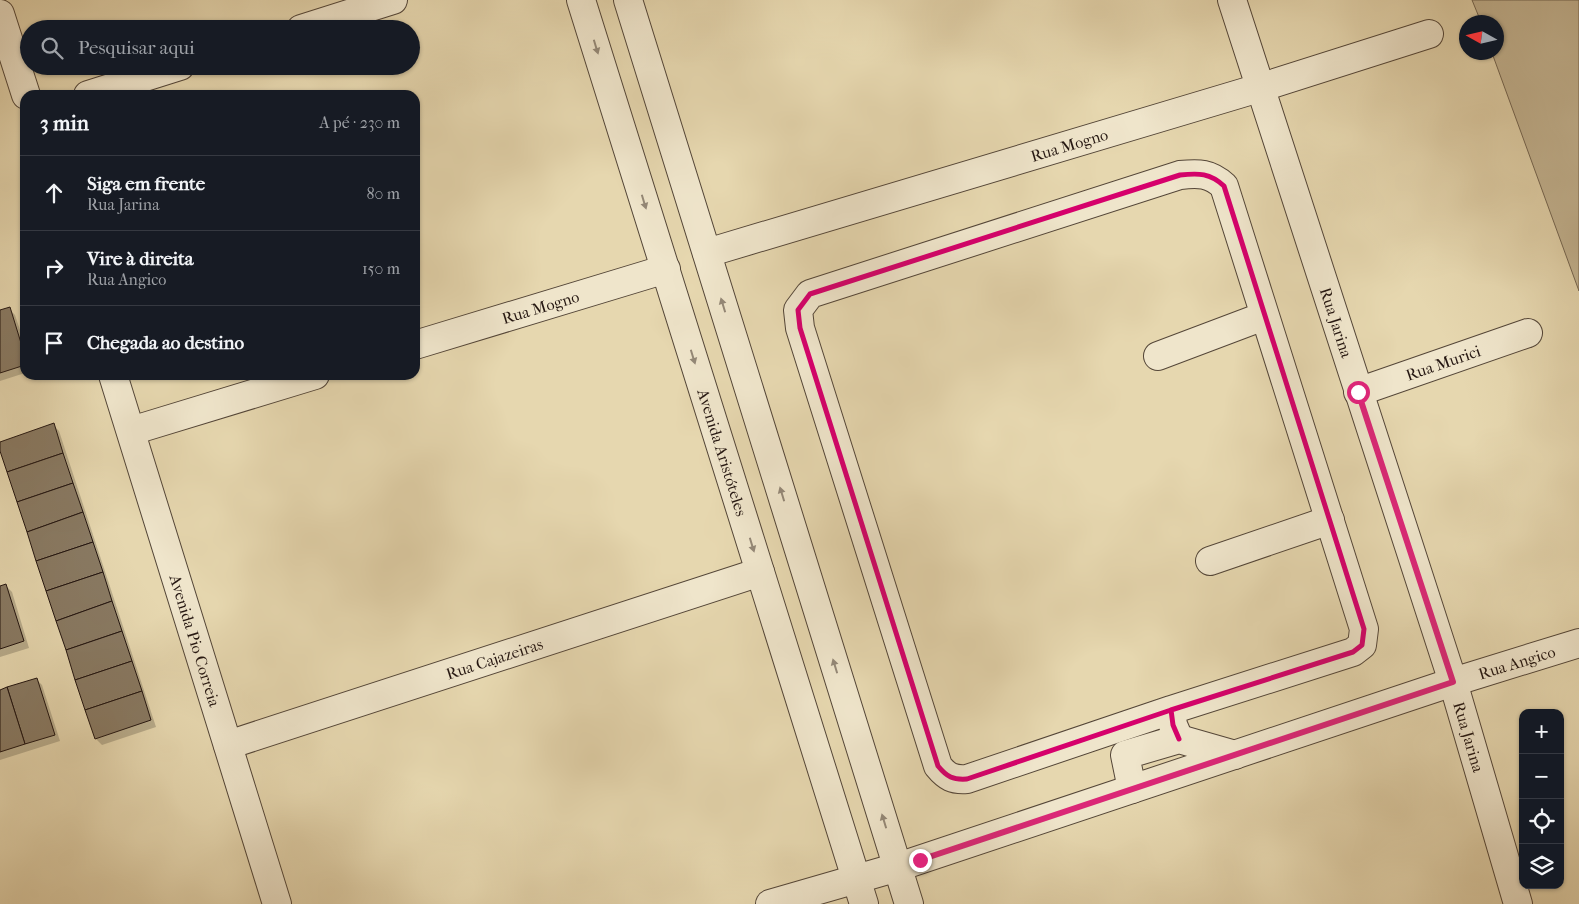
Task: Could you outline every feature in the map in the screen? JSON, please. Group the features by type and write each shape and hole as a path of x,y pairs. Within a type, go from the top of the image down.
{"street":[{"path":"330,20 393,0"},
{"name":"Avenida Aristóteles","path":"581,0 864,904"},
{"path":"628,0 909,904"},
{"name":"Rua Jarina","path":"1232,0 1453,682 1518,904"},
{"path":"0,14 24,90"},
{"name":"Rua Mogno","path":"707,253 1259,88 1429,34"},
{"path":"104,90 151,75"},
{"path":"1202,173 1215,178 1224,186 1330,520 1364,629 1362,646 1352,652 1171,710 1117,730 1100,733 967,779 955,780 945,775 938,766 800,328 798,310 810,294 1180,175 1202,173"},
{"name":"Rua Mogno","path":"420,343 666,269"},
{"path":"1158,356 1264,316"},
{"name":"Rua Murici","path":"1358,392 1528,333"},
{"name":"Avenida Pio Correia","path":"115,380 277,904"},
{"path":"130,430 297,380"},
{"path":"1210,561 1330,520"},
{"name":"Rua Cajazeiras","path":"228,745 760,572"},
{"name":"Rua Angico","path":"770,904 898,867 1453,682 1579,643"},
{"path":"1171,710 1172,725 1179,739"},
{"path":"1117,730 1125,755 1132,789"},
{"path":"1125,755 1179,739 1235,755"}],"shaded area":[{"path":"1472,0 1579,0 1579,291 1495,60 1504,60 1504,15 1478,15"}],"building":[{"path":"10,307 20,340 20,367 0,373 0,310"},
{"path":"54,423 63,453 7,472 0,451 0,442"},
{"path":"63,453 73,483 17,502 7,472"},
{"path":"73,483 83,512 27,532 17,502"},
{"path":"83,512 93,542 36,561 27,532"},
{"path":"93,542 103,572 46,591 36,561"},
{"path":"103,572 112,601 56,621 46,591"},
{"path":"6,584 24,641 0,649 0,586"},
{"path":"112,601 122,631 66,650 56,621"},
{"path":"122,631 132,661 75,680 66,650"},
{"path":"132,661 142,691 85,710 75,680"},
{"path":"37,678 55,735 25,744 7,687"},
{"path":"7,687 25,744 0,752 0,690"},
{"path":"142,691 151,720 95,739 85,710"}],"cycle path":[{"path":"1171,710 967,779 951,777 941,770 938,766 800,328 798,310 810,294 1180,175 1209,176 1224,186 1364,629 1362,645 1353,652 1171,710 1173,725 1179,739"}],"route":[{"path":"920,860 1453,682 1358,392"}]}
